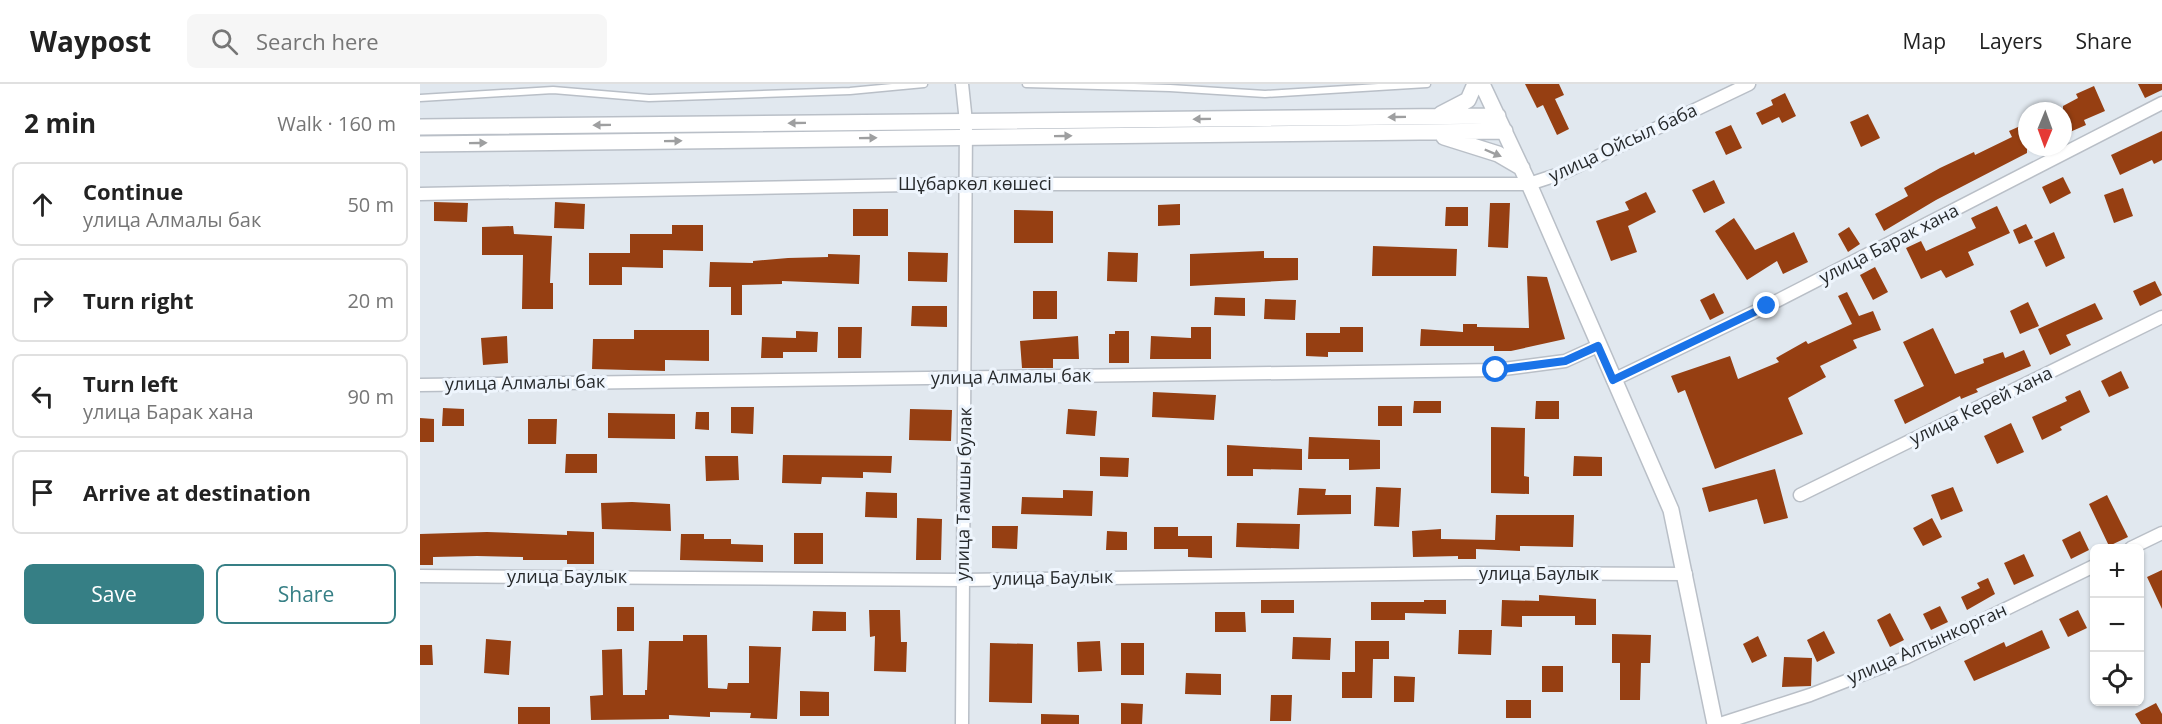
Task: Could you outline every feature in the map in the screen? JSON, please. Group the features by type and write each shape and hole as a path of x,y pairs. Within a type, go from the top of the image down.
{"street":[{"name":"улица Тамшы булак","path":"962,724 966,377 966,129 963,84"},
{"path":"1435,117 1468,100 1475,84"},
{"path":"1482,84 1522,168 1671,510 1686,574 1714,724"},
{"name":"улица Ойсыл баба","path":"1529,184 1563,173 1749,84"},
{"name":"улица Барак хана","path":"1613,380 1767,306 2162,103"},
{"path":"420,144 1498,116"},
{"path":"420,127 1505,131"},
{"path":"1420,132 1487,150 1522,168"},
{"name":"Шұбаркөл көшесі","path":"420,194 965,184 1529,184"},
{"name":"улица Керей хана","path":"1800,495 2162,317"},
{"name":"улица Алмалы бак","path":"420,385 1496,370 1565,361 1598,346"},
{"path":"2141,544 2162,533"},
{"name":"улица Алтынкорган","path":"1720,724 1810,695 1905,658 2090,568"},
{"name":"улица Баулык","path":"420,576 962,580 1466,573 1686,574"}],"lane":[{"path":"420,98 554,90 660,97 850,91 924,84"},
{"path":"1026,84 1170,88 1265,94 1427,84"}],"building":[{"path":"1525,84 1559,84 1564,95 1555,99 1569,129 1557,135 1543,105 1537,108"},
{"path":"2138,84 2162,84 2162,90 2145,98"},
{"path":"2094,86 2105,111 2084,120 2086,125 2072,131 2070,102 2078,98 2076,94"},
{"path":"1785,93 1796,116 1782,123 1779,117 1762,125 1756,113 1773,105 1771,100"},
{"path":"1868,114 1880,138 1861,147 1850,122"},
{"path":"1731,125 1742,148 1726,155 1715,132"},
{"path":"2018,127 2018,156 2021,156 1936,200 1884,231 1875,214 1908,196 1904,188 1940,168 1974,152 1975,155 2012,137 2009,131"},
{"path":"2162,131 2162,160 2154,164 2152,160 2120,175 2111,155"},
{"path":"2063,177 2071,193 2050,204 2042,187"},
{"path":"1714,180 1725,203 1704,213 1692,190"},
{"path":"2123,188 2133,216 2114,223 2104,195"},
{"path":"1646,192 1656,212 1628,226 1637,252 1611,261 1596,221 1629,210 1625,202"},
{"path":"434,202 468,203 467,222 434,221"},
{"path":"555,202 585,204 584,229 554,228"},
{"path":"1490,203 1510,203 1508,248 1488,247"},
{"path":"1180,204 1180,225 1158,226 1158,205"},
{"path":"1997,206 2010,233 1968,252 1974,265 1946,278 1941,270 1921,279 1906,248 1921,241 1926,251 1976,228 1971,218"},
{"path":"1446,207 1468,207 1468,226 1445,226"},
{"path":"853,209 888,209 888,236 853,236"},
{"path":"1014,210 1053,211 1053,243 1014,243"},
{"path":"1734,218 1755,250 1794,232 1808,262 1783,274 1777,261 1747,280 1715,231"},
{"path":"2026,224 2033,238 2019,244 2013,230"},
{"path":"672,225 703,225 703,251 663,250 663,268 622,267 622,285 589,285 589,253 630,253 630,234 672,234"},
{"path":"513,226 514,234 552,236 550,283 553,283 553,309 522,309 523,255 482,255 482,227"},
{"path":"1849,227 1860,244 1848,252 1838,234"},
{"path":"2054,232 2065,258 2046,267 2034,241"},
{"path":"1373,246 1457,249 1456,276 1372,276"},
{"path":"1264,251 1264,258 1298,258 1298,280 1190,286 1190,254"},
{"path":"908,252 948,253 947,282 908,281"},
{"path":"1108,252 1138,253 1137,282 1107,281"},
{"path":"828,254 860,255 859,284 782,281 782,284 742,285 742,315 731,315 731,287 709,287 710,262 753,263 753,261 788,258 828,257"},
{"path":"1875,267 1888,292 1873,300 1860,275"},
{"path":"1527,276 1547,277 1565,339 1511,351 1494,351 1494,346 1420,346 1421,329 1463,332 1463,324 1477,324 1477,327 1529,328"},
{"path":"2155,281 2162,295 2140,306 2133,291"},
{"path":"1033,291 1057,291 1057,319 1033,319"},
{"path":"1847,292 1859,316 1873,311 1881,330 1853,340 1857,348 1820,366 1826,377 1788,398 1803,434 1715,469 1685,390 1678,393 1671,376 1730,356 1738,379 1779,362 1776,358 1806,341 1808,344 1852,324 1838,296"},
{"path":"1714,293 1724,313 1710,320 1700,300"},
{"path":"1215,297 1245,298 1245,316 1214,315"},
{"path":"1265,299 1296,300 1295,320 1264,319"},
{"path":"2028,302 2039,326 2020,334 2010,311"},
{"path":"2095,303 2103,319 2066,335 2071,345 2050,355 2038,329"},
{"path":"912,306 947,306 947,327 911,326"},
{"path":"838,327 862,327 861,358 838,358"},
{"path":"1191,327 1211,327 1211,359 1150,359 1151,336 1191,338"},
{"path":"1340,327 1363,327 1363,352 1328,352 1328,357 1306,356 1306,333 1340,333"},
{"path":"1933,328 1955,374 1984,363 1983,359 2003,352 2005,358 2024,350 2031,366 1976,389 1978,392 1961,399 1960,396 1905,424 1894,400 1924,386 1903,342"},
{"path":"634,330 709,330 709,361 665,360 665,371 592,369 593,339 634,339"},
{"path":"796,331 818,332 817,352 783,352 783,358 761,358 762,337 796,338"},
{"path":"1115,331 1129,331 1129,363 1109,363 1109,334 1115,334"},
{"path":"507,336 508,363 483,365 481,338"},
{"path":"1078,336 1079,359 1053,359 1053,368 1022,368 1020,341"},
{"path":"2121,371 2129,388 2109,397 2101,381"},
{"path":"2080,390 2090,412 2060,427 2062,430 2042,440 2032,417 2067,401 2065,397"},
{"path":"1153,392 1216,395 1214,420 1152,417"},
{"path":"1414,401 1441,401 1441,413 1413,413"},
{"path":"1536,401 1559,401 1559,419 1535,419"},
{"path":"1378,406 1402,406 1402,426 1378,426"},
{"path":"731,407 754,407 753,434 731,433"},
{"path":"443,408 464,409 464,426 442,426"},
{"path":"910,409 952,410 951,441 909,440"},
{"path":"1068,409 1097,411 1095,436 1066,434"},
{"path":"696,412 709,412 709,430 695,429"},
{"path":"608,413 675,414 675,439 608,438"},
{"path":"420,418 434,419 434,442 420,442"},
{"path":"528,419 557,419 556,444 528,444"},
{"path":"2011,423 2024,452 1997,464 1984,436"},
{"path":"1491,427 1525,428 1524,476 1529,477 1529,494 1491,493"},
{"path":"1309,437 1380,440 1380,469 1349,470 1349,459 1308,459"},
{"path":"1227,445 1302,449 1302,470 1253,469 1253,476 1227,476"},
{"path":"566,454 597,454 597,473 565,473"},
{"path":"783,455 892,456 891,473 863,472 863,478 822,477 821,484 782,483"},
{"path":"705,456 738,456 739,480 706,481"},
{"path":"1574,456 1602,457 1602,476 1573,476"},
{"path":"1100,457 1129,458 1128,477 1100,476"},
{"path":"1775,469 1788,518 1764,524 1757,499 1709,512 1702,488"},
{"path":"1376,487 1401,488 1399,527 1374,526"},
{"path":"1953,487 1963,511 1941,520 1931,495"},
{"path":"1299,488 1326,489 1325,495 1351,495 1351,514 1297,515"},
{"path":"1063,490 1093,491 1092,516 1021,514 1022,497 1063,498"},
{"path":"866,492 897,493 897,518 865,517"},
{"path":"2107,495 2128,537 2108,544 2089,504"},
{"path":"601,503 670,504 671,531 602,529"},
{"path":"1496,515 1574,515 1573,547 1520,546 1520,551 1476,549 1476,559 1458,559 1458,556 1413,557 1412,531 1441,529 1441,539 1495,540"},
{"path":"917,518 942,519 941,560 916,560"},
{"path":"1932,518 1942,537 1923,546 1913,528"},
{"path":"1237,523 1300,524 1299,549 1236,547"},
{"path":"992,526 1018,526 1017,549 992,548"},
{"path":"1154,527 1178,527 1178,536 1212,536 1212,558 1188,557 1188,549 1154,549"},
{"path":"567,531 594,532 594,564 567,564 567,560 523,560 523,557 477,556 433,557 433,565 420,565 420,534 487,532 567,535"},
{"path":"1107,531 1127,532 1127,550 1106,550"},
{"path":"2080,531 2089,550 2071,559 2062,540"},
{"path":"794,533 823,533 823,564 794,564"},
{"path":"681,534 704,534 704,539 731,539 731,544 763,545 763,562 680,560"},
{"path":"2024,554 2034,576 2014,585 2004,563"},
{"path":"2162,570 2162,609 2147,577"},
{"path":"1988,578 1995,594 1967,610 1961,597 1980,588 1977,583"},
{"path":"1539,595 1596,599 1596,625 1575,625 1575,616 1522,616 1522,627 1501,626 1502,600 1539,601"},
{"path":"1261,600 1294,600 1294,613 1261,613"},
{"path":"1424,600 1446,600 1446,614 1405,613 1405,620 1371,620 1371,602 1424,602"},
{"path":"1940,606 1948,622 1931,630 1923,614"},
{"path":"617,607 634,607 634,631 617,631"},
{"path":"869,610 900,610 901,642 907,642 906,672 874,671 875,636 870,637"},
{"path":"2078,610 2087,628 2068,637 2059,619"},
{"path":"813,611 846,612 846,631 812,631"},
{"path":"1215,612 1245,612 1246,632 1215,632"},
{"path":"1890,613 1904,640 1890,647 1877,620"},
{"path":"1459,630 1492,630 1491,655 1458,654"},
{"path":"2042,630 2050,648 1974,681 1964,661 2004,642 2006,647"},
{"path":"1824,631 1835,653 1817,662 1807,640"},
{"path":"1612,634 1651,635 1650,663 1641,663 1640,700 1620,700 1620,663 1612,663"},
{"path":"683,635 707,635 708,688 727,689 728,683 749,683 749,646 781,647 777,719 750,718 751,713 710,712 710,717 669,715 669,719 591,720 590,696 603,695 602,650 622,649 623,695 645,695 649,641 683,641"},
{"path":"1758,636 1767,656 1752,663 1743,644"},
{"path":"1293,637 1331,638 1330,660 1292,659"},
{"path":"486,639 511,641 509,675 484,673"},
{"path":"1100,641 1102,671 1078,672 1077,642"},
{"path":"1355,641 1389,641 1389,659 1373,659 1372,698 1342,698 1342,672 1355,672"},
{"path":"990,643 1033,644 1032,703 989,702"},
{"path":"1121,643 1144,643 1144,675 1121,675"},
{"path":"420,645 432,645 433,665 420,665"},
{"path":"1784,657 1812,658 1811,686 1782,687"},
{"path":"1542,666 1563,666 1563,692 1542,692"},
{"path":"1186,673 1221,674 1221,695 1185,694"},
{"path":"1394,676 1415,677 1414,702 1394,702"},
{"path":"800,691 829,692 829,716 800,716"},
{"path":"1271,695 1292,695 1291,721 1270,721"},
{"path":"1506,700 1531,700 1531,718 1506,718"},
{"path":"1121,703 1143,704 1142,724 1121,724"},
{"path":"2156,703 2162,714 2162,724 2141,724 2135,714"},
{"path":"518,707 550,707 550,724 518,724"},
{"path":"1041,714 1079,715 1079,724 1041,724"}],"route":[{"path":"1496,370 1541,366 1565,361 1598,346 1613,380 1652,364 1767,306"}]}
